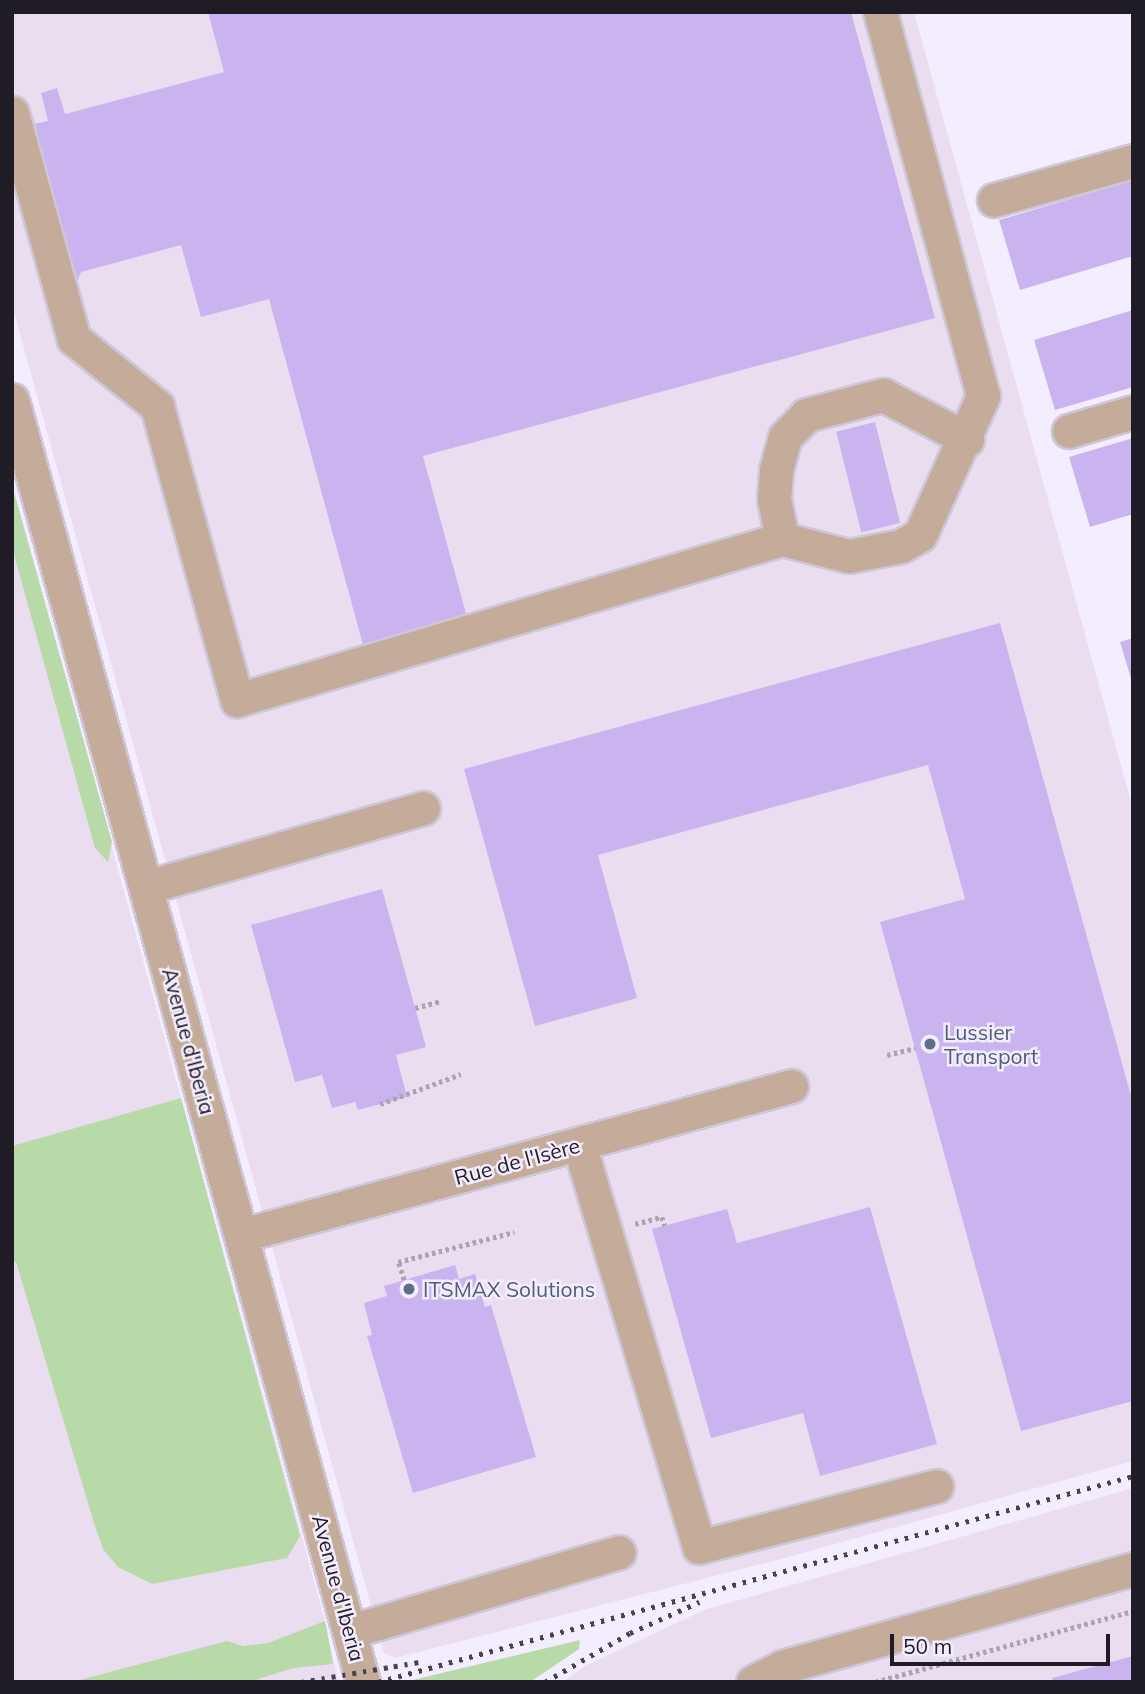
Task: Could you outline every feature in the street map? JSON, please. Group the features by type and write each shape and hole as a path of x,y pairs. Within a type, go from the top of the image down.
{"street":[{"path":"12,113 75,339 157,406 237,700 782,539 849,556 912,542 925,527 982,407 981,382 880,12"},
{"path":"994,200 1133,161"},
{"path":"782,539 774,499 776,470 785,438 806,415 883,395 967,439"},
{"name":"Avenue d'Iberia","path":"12,400 363,1682"},
{"path":"1069,431 1133,412"},
{"path":"146,887 423,808"},
{"name":"Rue de l'Isère","path":"242,1235 791,1086"},
{"path":"579,1144 699,1547 936,1486"},
{"path":"351,1631 619,1552"},
{"path":"752,1682 782,1667 1133,1569"}],"path":[{"path":"415,1009 441,1001"},
{"path":"887,1055 915,1048"},
{"path":"380,1104 461,1074"},
{"path":"622,1227 662,1217 664,1226"},
{"path":"404,1280 398,1262 514,1232"},
{"path":"875,1682 1133,1611"}],"shaded area":[{"path":"12,12 914,12 1133,809 1133,1461 781,1559 395,1658 384,1653 12,305"},
{"path":"12,485 325,1621 338,1682 12,1682"},
{"path":"1133,1488 1133,1682 562,1682 587,1665 704,1610"}],"green space":[{"path":"12,485 112,842 108,862 95,848 12,547"},
{"path":"181,1098 300,1536 287,1558 152,1584 118,1567 103,1549 94,1523 16,1262 12,1262 12,1146"},
{"path":"325,1621 333,1664 294,1668 248,1682 72,1682 227,1641 243,1646 268,1643"},
{"path":"580,1640 579,1649 530,1682 404,1682"}],"building":[{"path":"208,12 851,12 935,318 423,456 467,617 363,645 269,299 201,317 181,245 81,272 76,284 34,124 48,121 41,93 57,88 65,114 224,72"},
{"path":"1131,181 1133,256 1020,290 999,220"},
{"path":"1133,310 1133,387 1055,410 1034,340"},
{"path":"875,422 900,523 861,533 836,432"},
{"path":"1133,438 1133,514 1090,527 1069,457"},
{"path":"1000,623 1133,1103 1133,1401 1021,1431 880,922 965,899 928,765 598,855 637,998 535,1026 464,769"},
{"path":"1133,638 1133,682 1132,682 1120,642"},
{"path":"382,889 426,1047 396,1055 407,1097 358,1110 355,1102 332,1108 322,1075 295,1082 251,925"},
{"path":"870,1207 937,1444 820,1476 803,1413 711,1438 652,1229 727,1209 737,1243"},
{"path":"455,1265 459,1279 475,1274 485,1307 491,1305 536,1457 413,1493 367,1336 372,1335 364,1303 387,1296 384,1286"},
{"path":"1133,1656 1133,1682 1053,1682 1052,1678"}],"railway":[{"path":"378,1682 1133,1476"},
{"path":"545,1682 630,1633 699,1602"},
{"path":"301,1682 419,1662"}],"place":[{"name":"Lussier Transport","path":"930,1044"},
{"name":"ITSMAX Solutions","path":"409,1289"}]}
